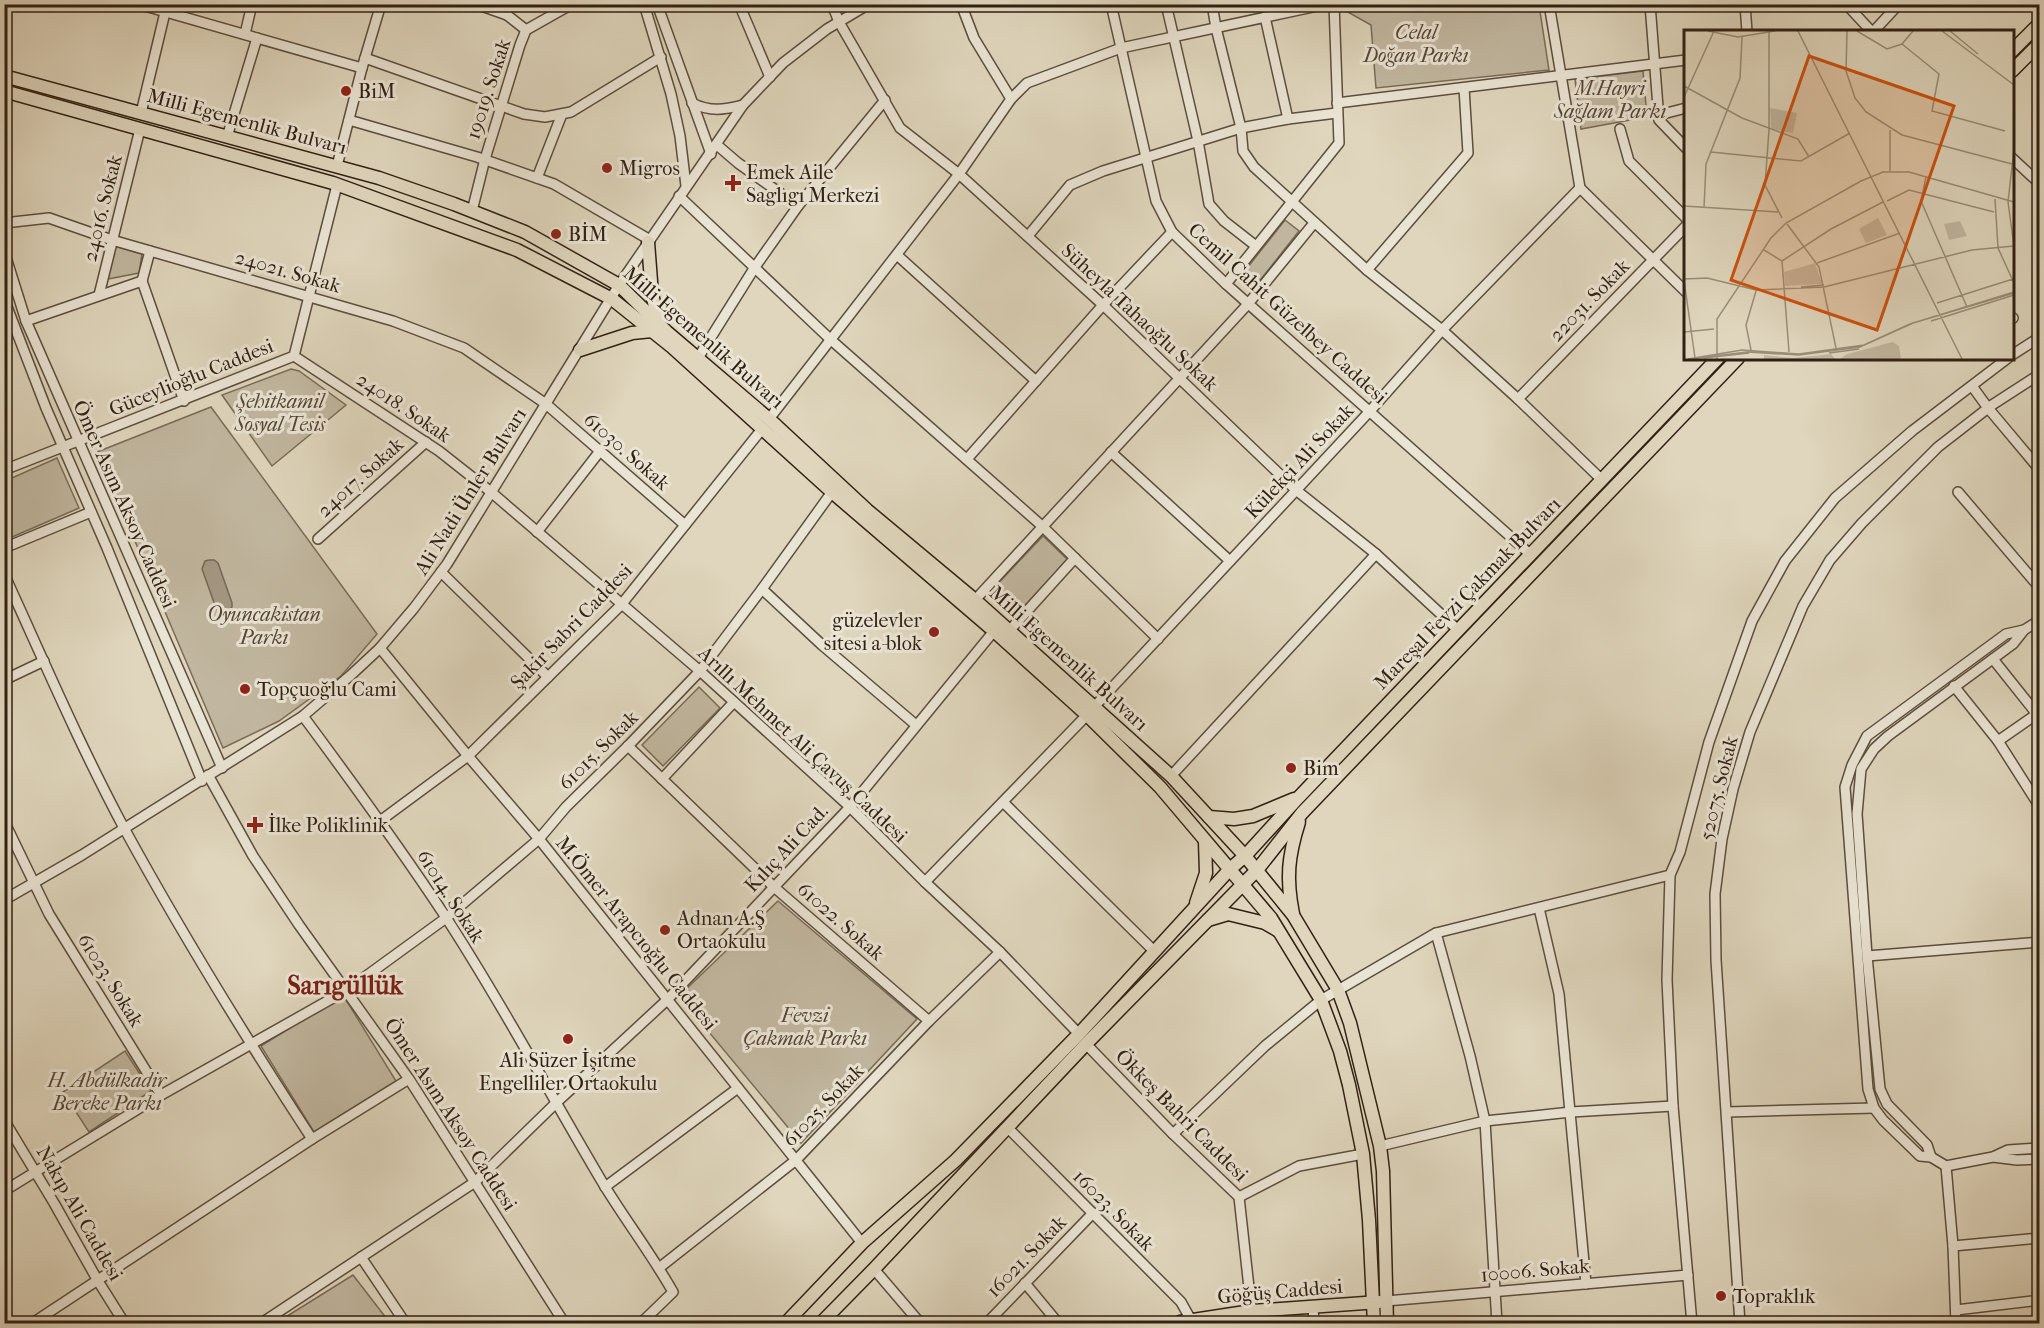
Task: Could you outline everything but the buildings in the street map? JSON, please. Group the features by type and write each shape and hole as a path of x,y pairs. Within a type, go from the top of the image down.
{"main road":[{"path":"2014,50 2040,23"},
{"path":"2014,70 2037,51"},
{"name":"Milli Egemenlik Bulvarı","path":"4,76 380,178 525,232 619,285 672,347 975,600 1091,711 1160,787 1271,918 1321,1000 1340,1051 1363,1154 1374,1323"},
{"name":"Milli Egemenlik Bulvarı","path":"4,91 338,185 517,250 612,299 698,358 832,492 994,631 1171,776 1245,856 1293,915 1338,990 1350,1023 1380,1146 1383,1171 1387,1323"},
{"path":"580,350 632,333 656,328 649,241"},
{"name":"Mareşal Fevzi Çakmak Bulvarı","path":"1083,1039 1154,951 1230,869 1245,856 1716,360"},
{"path":"785,1323 862,1243 956,1160 1257,870 1302,813 1736,360"},
{"path":"1209,817 1234,819 1253,816 1298,798"},
{"path":"1293,915 1290,896 1290,852 1302,813"},
{"path":"1195,907 1206,873 1205,840"},
{"path":"1207,920 1228,914 1265,923 1279,931"},
{"path":"820,1323 1008,1128 1083,1039"},
{"name":"Göğüş Caddesi","path":"1178,1323 1191,1320 1252,1317 1313,1306 1386,1301"}],"street":[{"path":"138,4 166,8 257,38 362,68"},
{"path":"245,34 252,4"},
{"path":"337,166 381,4"},
{"path":"476,4 507,15 526,30"},
{"path":"504,4 507,15"},
{"name":"19019. Sokak","path":"472,211 484,159 526,30 572,4"},
{"path":"644,4 661,57 680,136 686,186"},
{"path":"657,4 711,154"},
{"path":"739,4 770,78"},
{"name":"Süheyla Tahaoğlu Sokak","path":"832,4 839,22 900,128 959,174 1028,236 1296,490 1376,554 1458,630"},
{"name":"Ali Nadi Ünler Bulvarı","path":"4,900 222,768 303,716 380,648 441,572 619,285 743,105 783,63 827,29 869,4"},
{"path":"961,4 974,38 1011,99"},
{"name":"Cemil Cahit Güzelbey Caddesi","path":"1111,4 1156,201 1172,232 1248,304 1530,554"},
{"path":"1166,4 1198,141 1209,204 1224,221 1256,246"},
{"path":"1212,4 1241,128 1243,151 1254,167 1367,270 1442,330 1602,480"},
{"name":"Şakir Sabri Caddesi","path":"380,821 468,756 621,605 897,255 959,174 1011,99 1027,83 1121,48 1327,4"},
{"path":"1226,284 1339,143 1334,4"},
{"path":"1549,4 1580,188 1684,290"},
{"path":"1650,4 1659,120 1684,146"},
{"path":"1745,4 1747,30"},
{"path":"1846,4 1871,30"},
{"path":"1875,30 1899,4"},
{"path":"141,112 166,8"},
{"path":"1265,17 1288,119"},
{"path":"227,137 257,38"},
{"path":"365,58 524,114 545,117 571,112 661,57"},
{"path":"1028,236 1070,185 1103,171 1241,128 1337,108 1464,88 1684,60"},
{"path":"1367,270 1468,153 1464,88"},
{"path":"698,358 755,267 798,206 885,100"},
{"path":"692,103 703,109 716,110 743,105"},
{"path":"1659,115 1684,109"},
{"path":"537,178 562,114"},
{"path":"349,120 484,159 554,184 649,241"},
{"name":"24016. Sokak","path":"99,295 140,129"},
{"path":"1620,129 1629,161 1684,216"},
{"path":"717,145 798,206"},
{"path":"2014,159 2040,184"},
{"name":"Güceylioğlu Caddesi","path":"4,470 294,356 338,185"},
{"name":"Külekçi Ali Sokak","path":"925,882 1091,711 1370,411 1442,330 1580,188"},
{"path":"679,196 830,339 1042,526 1158,639"},
{"name":"24021. Sokak","path":"4,223 49,218 112,240 393,321 464,348 546,404"},
{"path":"975,600 1248,304 1314,223"},
{"name":"22031. Sokak","path":"1518,399 1684,228"},
{"path":"967,459 1103,305 1172,232"},
{"name":"Ömer Asım Aksoy Caddesi","path":"4,251 26,321 222,768"},
{"path":"150,251 142,280 184,400"},
{"path":"897,255 1036,381"},
{"path":"26,321 142,280"},
{"name":"Ömer Asım Aksoy Caddesi","path":"4,299 64,448 205,778 299,925 409,1079 565,1323"},
{"path":"4,328 14,324"},
{"path":"2014,354 2040,337"},
{"name":"24018. Sokak","path":"294,356 426,442 491,492"},
{"path":"1692,1323 1673,1106 1667,980 1670,875 1680,852 1709,742 1752,621 1785,561 1835,498 1912,431 2005,360"},
{"name":"52075. Sokak","path":"1740,1323 1716,960 1715,894 1722,839 1733,789 1750,732 1803,606 1830,560 1862,523 1938,447 1988,408 2040,374"},
{"path":"1972,386 2038,466"},
{"name":"61030. Sokak","path":"546,404 685,525"},
{"name":"24017. Sokak","path":"318,539 426,442"},
{"path":"537,532 600,451"},
{"path":"1111,452 1230,561"},
{"name":"Arıllı Mehmet Ali Çavuş Caddesi","path":"491,492 700,671 850,807 999,952 1083,1039"},
{"name":"61015. Sokak","path":"4,1191 161,1095 347,990 446,918 539,839 566,807 700,671 832,492"},
{"path":"1958,492 2040,588"},
{"path":"4,548 91,512"},
{"path":"1171,776 1376,554"},
{"path":"1009,631 1075,558"},
{"path":"441,572 548,677"},
{"path":"4,574 82,746 124,828 250,1044 312,1138"},
{"path":"762,589 822,645 916,725"},
{"path":"2040,620 2024,630 2006,634 1867,736 1845,787 1868,1089 1874,1108 1883,1120 1920,1156 1931,1157 1946,1166 1993,1157 2008,1150 2040,1148"},
{"path":"1931,1157 1927,1145 1887,1104 1880,1089 1867,956 1857,814 1861,769 1874,749 1888,736 2013,644 2024,630"},
{"name":"Kılıç Ali Cad.","path":"261,1323 475,1182 667,1000 850,807 994,631"},
{"name":"M.Ömer Arapcıoğlu Caddesi","path":"380,648 539,839 862,1243"},
{"path":"1993,658 2038,716 1998,741"},
{"path":"4,680 44,661"},
{"path":"1954,686 1998,741 2040,807"},
{"path":"662,779 734,702"},
{"name":"61014. Sokak","path":"303,716 380,821 446,918 606,1187 673,1292 640,1323"},
{"name":"61022. Sokak","path":"628,746 774,887 928,1021"},
{"path":"1003,802 1154,951"},
{"name":"61023. Sokak","path":"4,821 49,914 161,1095"},
{"path":"1173,1134 1265,1046 1321,1000 1436,933 1670,875"},
{"path":"1539,908 1559,994 1586,1284"},
{"path":"1436,933 1470,1056 1485,1121 1497,1323"},
{"path":"1867,956 2040,942"},
{"name":"61025. Sokak","path":"659,1268 796,1160 928,1021 999,952"},
{"name":"Ökkeş Bahri Caddesi","path":"1083,1039 1173,1134 1239,1197 1252,1317"},
{"path":"31,1323 312,1138 409,1079"},
{"path":"606,1187 738,1088"},
{"path":"1380,1146 1485,1121 1571,1112 1673,1106"},
{"path":"1727,1112 1874,1108"},
{"name":"Nakıp Ali Caddesi","path":"4,1120 125,1323"},
{"name":"16023. Sokak","path":"1008,1128 1181,1302 1191,1320"},
{"path":"1239,1197 1299,1166 1363,1154"},
{"path":"1993,1157 2017,1160 2040,1159"},
{"path":"1946,1166 1953,1246 1956,1323"},
{"name":"16021. Sokak","path":"986,1323 1093,1213"},
{"path":"1953,1246 2040,1238"},
{"path":"361,1257 406,1323"},
{"path":"874,1269 921,1323"},
{"name":"10006. Sokak","path":"1386,1301 1688,1275"},
{"path":"1025,1283 1059,1323"},
{"path":"1956,1310 2040,1300"},
{"path":"1313,1306 1314,1323"}],"green space":[{"name":"Celal Doğan Parkı","path":"1346,4 1539,5 1549,70 1376,88 1371,25 1346,11"},
{"name":"M.Hayri Sağlam Parkı","path":"1643,71 1647,117 1581,129 1575,79"},
{"path":"1285,220 1299,231 1254,288 1240,277"},
{"path":"115,246 142,254 139,273 108,279"},
{"name":"Şehitkamil Sosyal Tesis","path":"291,369 299,371 346,405 272,466 222,395"},
{"name":"Oyuncakistan Parkı","path":"211,407 377,634 341,676 279,721 223,748 97,452"},
{"path":"57,458 79,508 5,540 5,481"},
{"path":"1043,536 1068,560 1013,618 988,594"},
{"path":"699,687 720,708 663,766 642,745"},
{"name":"Fevzi Çakmak Parkı","path":"778,901 917,1019 801,1143 679,996"},
{"path":"343,995 396,1081 314,1132 261,1046"},
{"name":"H. Abdülkadir Bereke Parkı","path":"125,1051 151,1091 89,1132 63,1092"},
{"path":"353,1275 390,1323 276,1323"}],"shaded area":[{"path":"205,561 218,563 232,603 232,607 226,613 221,613 216,608 202,569"}],"place":[{"name":"BiM","path":"346,91"},
{"name":"Migros","path":"607,168"},
{"name":"Emek Aile Saglıgı Merkezi","path":"733,183"},
{"name":"BİM","path":"556,234"},
{"name":"güzelevler sitesi a-blok","path":"934,632"},
{"name":"Topçuoğlu Cami","path":"245,689"},
{"name":"Bim","path":"1291,768"},
{"name":"İlke Poliklinik","path":"255,825"},
{"name":"Adnan A.Ş Ortaokulu","path":"665,930"},
{"name":"Ali Süzer İşitme Engelliler Ortaokulu","path":"568,1039"},
{"name":"Topraklık","path":"1721,1296"}],"district":[{"name":"Sarıgüllük","path":"345,985"}]}
